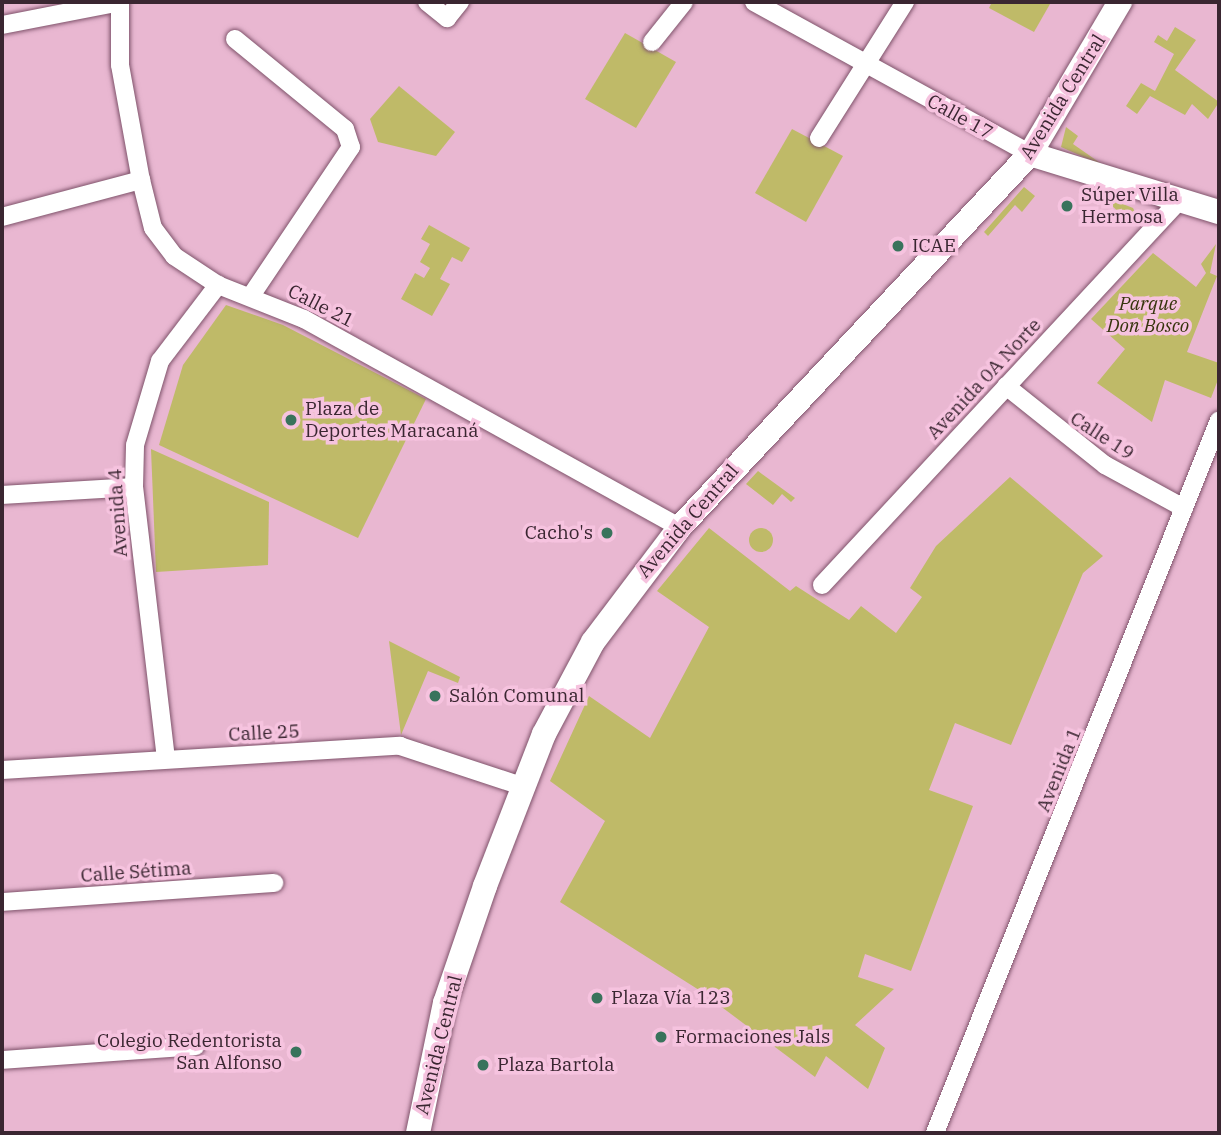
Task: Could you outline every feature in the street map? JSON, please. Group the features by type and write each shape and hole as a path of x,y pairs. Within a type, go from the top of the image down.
{"main road":[{"name":"Avenida Central","path":"418,1133 445,1003 522,786 593,642 680,527 1030,154 1120,2"},
{"name":"Calle 17","path":"1030,154 1177,203 1219,212"}],"street":[{"path":"2,25 120,2"},
{"name":"Calle 21","path":"120,2 120,65 141,180 158,238 218,285 251,296 680,527"},
{"path":"427,2 447,18 460,2"},
{"path":"652,43 684,2"},
{"name":"Calle 17","path":"754,2 1030,154"},
{"path":"819,138 905,2"},
{"path":"234,39 350,137 347,158 251,296"},
{"path":"2,217 141,180"},
{"name":"Avenida 0A Norte","path":"822,584 1177,203"},
{"name":"Avenida 4","path":"166,759 134,487 135,445 153,377 218,285"},
{"name":"Calle 19","path":"1006,386 1105,466 1184,508"},
{"name":"Avenida 1","path":"934,1133 1219,420"},
{"path":"2,495 134,487"},
{"name":"Calle 25","path":"2,769 415,746 522,786"},
{"name":"Calle Sétima","path":"2,902 274,883"},
{"path":"2,1060 195,1046"}],"green space":[{"path":"992,2 1050,4 1034,32 989,8"},
{"path":"1175,27 1196,40 1175,70 1219,102 1208,119 1192,104 1185,115 1150,96 1137,114 1126,106 1141,83 1155,91 1174,54 1154,42 1158,35 1167,41"},
{"path":"625,33 676,62 636,128 585,99"},
{"path":"399,86 455,132 436,156 378,142 370,119"},
{"path":"1066,127 1078,136 1073,144 1106,167 1061,147"},
{"path":"792,129 843,156 806,222 755,193"},
{"path":"1024,187 1035,196 1022,212 1015,205 988,236 984,232"},
{"path":"1100,195 1133,208 1137,216 1132,224"},
{"path":"429,225 470,248 462,262 452,257 440,279 450,284 432,316 401,299 415,273 424,278 430,268 420,262 430,244 421,239"},
{"name":"Parque Don Bosco","path":"1216,244 1210,273 1217,276 1187,352 1219,363 1219,377 1211,398 1165,380 1152,422 1097,383 1125,349 1091,319 1153,253 1196,287 1206,273 1201,264"},
{"name":"Plaza de Deportes Maracaná","path":"226,305 283,325 426,399 358,538 159,445 183,365"},
{"path":"151,449 269,502 268,565 156,572"},
{"path":"758,471 795,498 791,502 782,494 773,505 746,484"},
{"path":"1010,477 1103,556 1083,573 1011,745 955,723 929,790 973,806 911,971 865,954 858,977 894,989 855,1025 885,1048 868,1089 826,1056 815,1077 699,990 560,902 605,821 550,781 589,696 650,738 709,627 657,591 709,528 790,591 796,586 849,620 861,606 896,633 922,597 910,588 936,546"},
{"path":"761,528 770,531 773,540 770,549 761,552 752,549 749,540 752,531"},
{"path":"389,641 460,677 458,683 428,671 401,735"}],"place":[{"name":"Súper Villa Hermosa","path":"1067,206"},
{"name":"ICAE","path":"898,246"},
{"name":"Plaza de Deportes Maracaná","path":"291,420"},
{"name":"Cacho's","path":"607,533"},
{"name":"Salón Comunal","path":"435,696"},
{"name":"Plaza Vía 123","path":"597,998"},
{"name":"Formaciones Jals","path":"661,1037"},
{"name":"Colegio Redentorista San Alfonso","path":"296,1052"},
{"name":"Plaza Bartola","path":"483,1065"}]}
